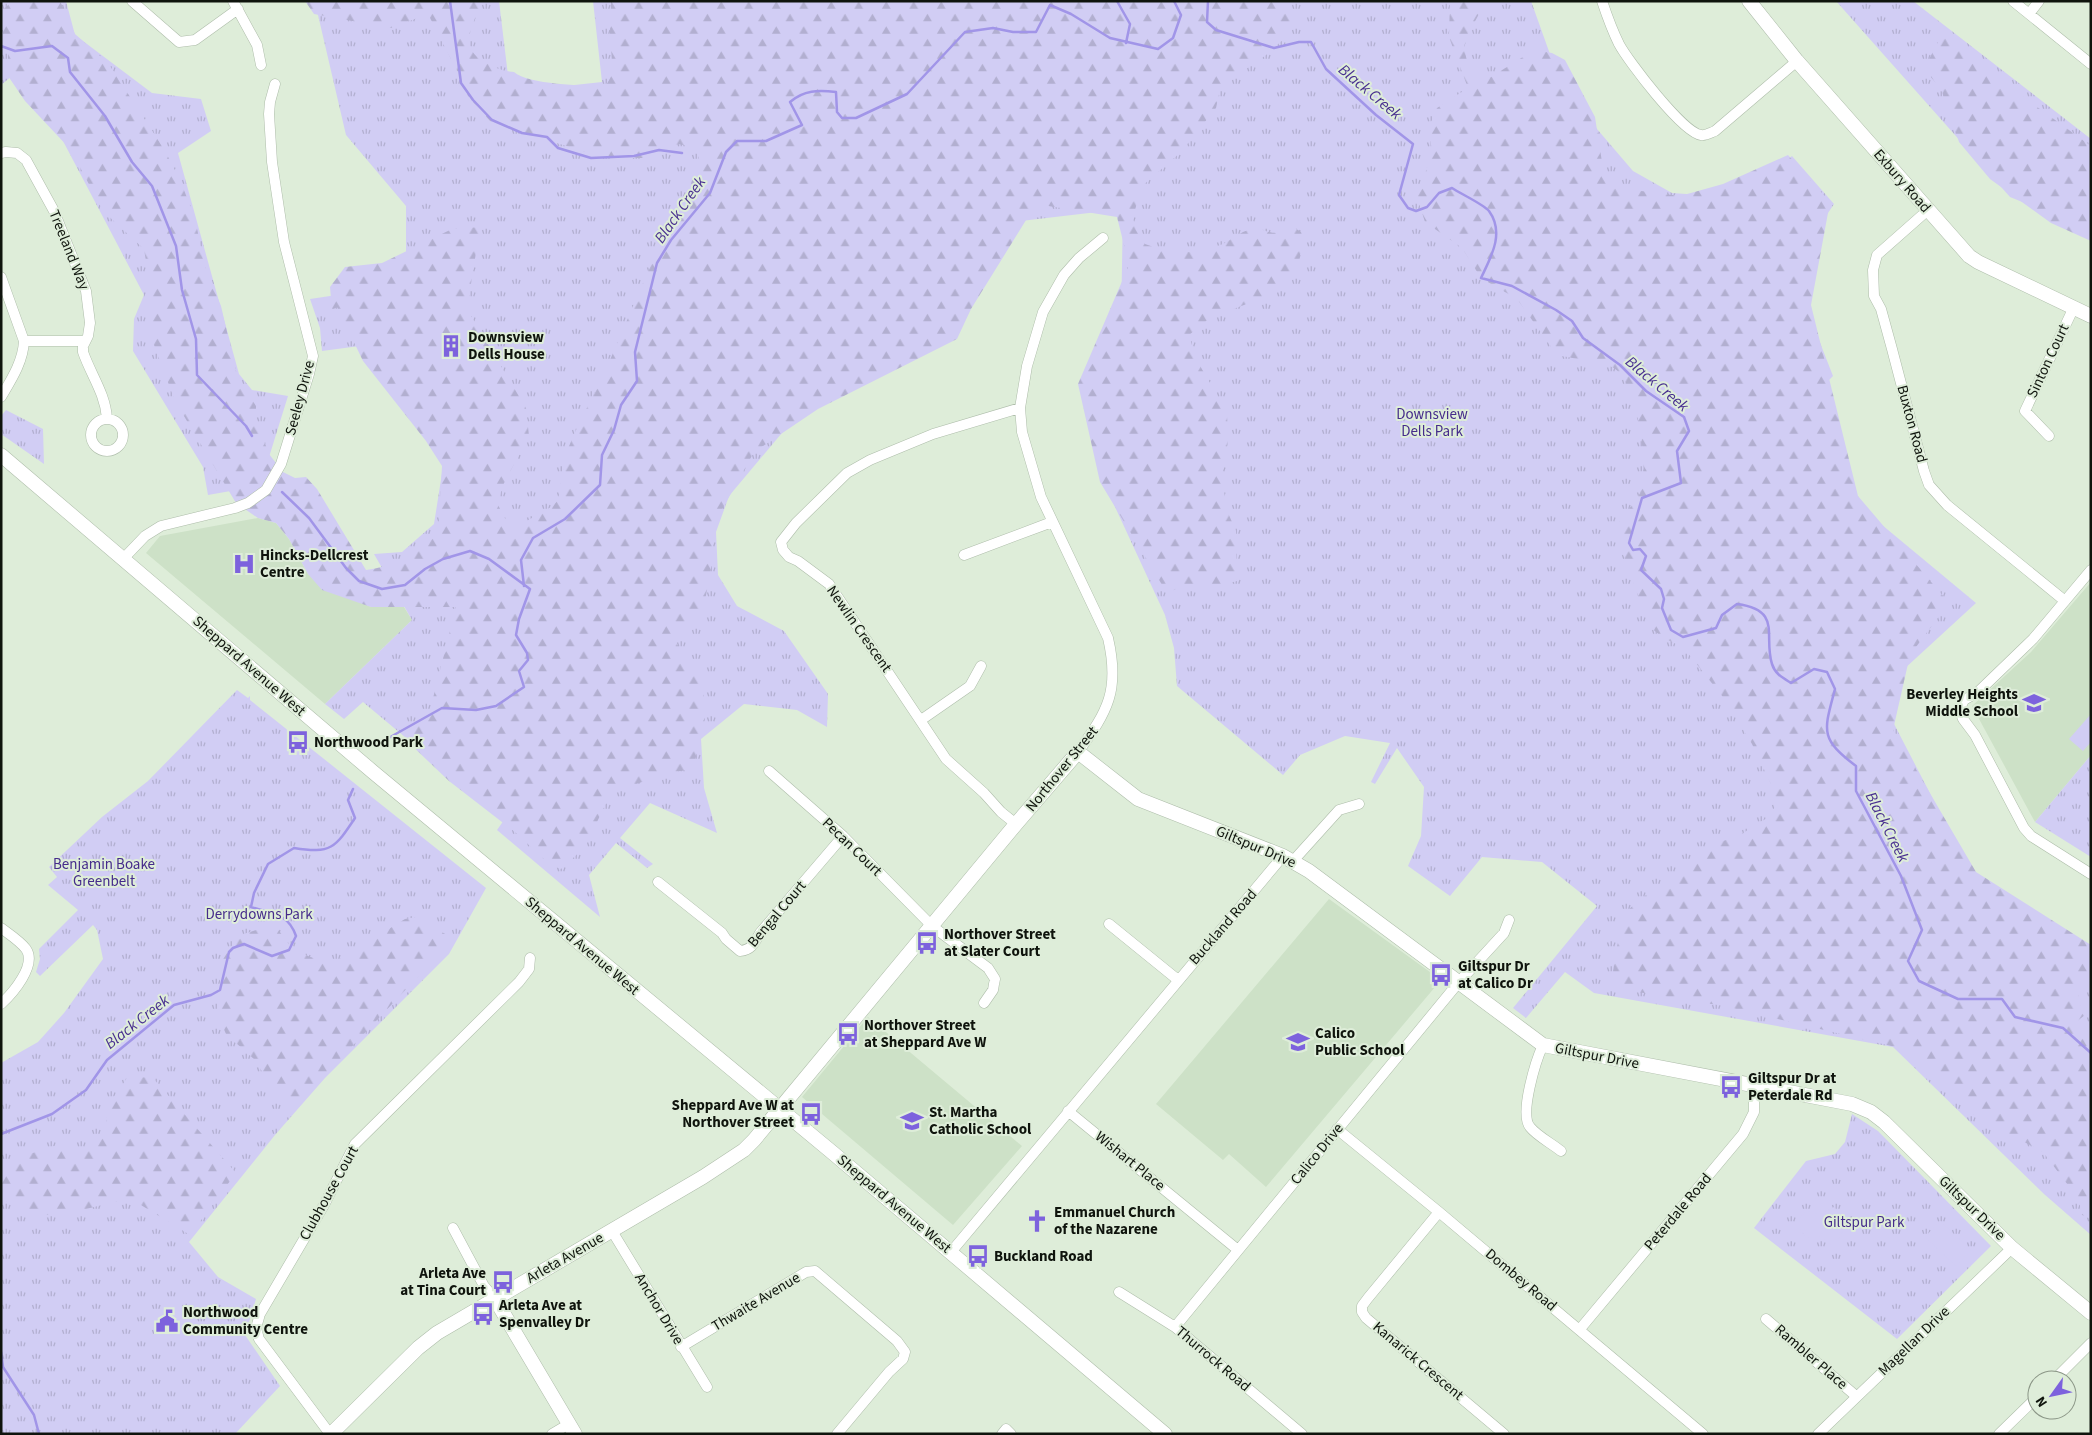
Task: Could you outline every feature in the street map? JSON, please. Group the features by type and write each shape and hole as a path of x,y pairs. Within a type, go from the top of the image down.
{"street":[{"path":"132,1 179,42 195,40 235,5 257,45 261,65"},
{"path":"1602,1 1608,21 1630,62 1686,126 1701,135 1707,135 1715,131 1796,61"},
{"name":"Exbury Road","path":"1749,1 1796,61 1969,256 2091,316"},
{"path":"2013,1 2091,64"},
{"path":"2029,14 2040,1"},
{"name":"Seeley Drive","path":"124,558 144,536 161,526 224,511 248,503 266,490 281,464 313,356 284,242 272,162 269,114 275,84"},
{"name":"Treeland Way","path":"1,153 17,153 26,160 54,210 86,291 90,323 83,352 102,393 106,404 107,418"},
{"name":"Buxton Road","path":"1928,210 1877,255 1872,270 1874,296 1880,309 1892,349 1924,471 1929,484 1947,505 2065,601"},
{"name":"Northover Street","path":"779,1108 1078,752 1101,722 1106,710 1111,694 1113,662 1108,638 1041,497 1026,449 1020,408 1030,351 1042,312 1064,275 1103,238"},
{"path":"1,277 24,341 14,378 1,398"},
{"name":"Sinton Court","path":"2049,436 2025,412 2074,307"},
{"path":"24,341 85,341"},
{"name":"Newlin Crescent","path":"1016,824 946,759 828,584 798,561 789,557 783,550 781,542 796,523 847,473 870,460 933,434 1020,408"},
{"name":"Sheppard Avenue West","path":"1,455 373,772 779,1108 1165,1434"},
{"path":"964,555 1052,522"},
{"path":"2091,570 2033,639 1978,692 1964,700 1961,714 1975,735 2024,828 2031,836 2091,874"},
{"path":"920,720 970,686 981,666"},
{"name":"Giltspur Drive","path":"1078,752 1138,799 1288,859 1543,1045 1852,1104 1871,1112 1884,1122 2012,1248 2091,1313"},
{"name":"Pecan Court","path":"769,771 843,836 932,926 988,968 994,979 994,984 993,990 984,1003"},
{"name":"Buckland Road","path":"951,1252 1178,980 1288,859 1339,810 1360,804"},
{"name":"Bengal Court","path":"658,882 722,933 740,951 747,951 751,948 760,932 843,836"},
{"name":"Calico Drive","path":"1176,1327 1459,982 1504,933 1509,920"},
{"path":"1109,924 1178,980"},
{"path":"1,928 26,949 30,960 24,975 1,1004"},
{"name":"Clubhouse Court","path":"330,1434 259,1339 256,1328 260,1314 324,1205 355,1144 519,982 529,970 530,958"},
{"path":"1543,1045 1537,1058 1526,1121 1531,1128 1561,1151"},
{"name":"Peterdale Road","path":"1580,1329 1743,1134 1754,1112 1754,1086"},
{"name":"Arleta Avenue","path":"330,1434 418,1348 437,1333 703,1177 744,1150 779,1108"},
{"name":"Wishart Place","path":"1068,1111 1238,1250"},
{"name":"Dombey Road","path":"1337,1129 1440,1212 1703,1434"},
{"name":"Kanarick Crescent","path":"1440,1212 1368,1298 1362,1306 1362,1312 1366,1318 1504,1434"},
{"path":"453,1228 484,1286 495,1299 572,1429 552,1434"},
{"name":"Anchor Drive","path":"612,1231 707,1387"},
{"name":"Magellan Drive","path":"1818,1434 2012,1248"},
{"name":"Thwaite Avenue","path":"681,1347 806,1272 815,1271 897,1341 905,1352 903,1359 889,1372 837,1434"},
{"name":"Thurrock Road","path":"1119,1292 1176,1327 1302,1434"},
{"name":"Rambler Place","path":"1766,1319 1856,1396"},
{"path":"2064,1370 2091,1343"},
{"path":"1999,1434 2027,1406"},
{"path":"1002,1434 1006,1430 1011,1434"}],"shaded area":[{"path":"258,518 276,523 289,539 308,574 371,607 404,607 412,620 325,704 146,553 160,536"},
{"name":"Beverley Heights Middle School","path":"2091,582 2091,755 2035,822 1972,706 2031,652"},
{"name":"Calico Public School","path":"1329,899 1441,980 1266,1187 1229,1154 1223,1160 1156,1104"},
{"name":"St. Martha Catholic School","path":"868,1017 1022,1146 953,1225 802,1097"}],"green space":[{"path":"1,1 66,1 75,35 152,93 201,99 211,131 178,153 239,374 252,390 288,396 265,470 242,489 208,495 203,467 133,351 134,319 144,295 63,141 12,76 1,85"},
{"path":"12,1 60,1 75,34 108,63 164,149 180,180 195,218 204,264 221,306 237,375 256,406 256,420 269,454 283,472 295,478 306,477 317,489 366,570 386,566 405,558 438,534 442,466 426,441 363,361 337,307 332,310 330,287 345,267 382,263 452,229 480,227 467,309 526,408 529,436 502,487 498,505 508,524 523,523 553,506 558,500 566,453 607,367 673,213 690,187 699,157 693,147 678,144 645,158 604,158 491,122 473,102 428,14 391,28 314,14 305,1 483,1 470,34 471,50 476,56 495,68 514,72 531,80 604,87 608,82 612,69 611,1 1279,1 1285,5 1293,24 1287,34 1280,43 1262,58 1221,85 1216,108 1181,152 1141,187 1133,218 1136,230 1145,244 1168,252 1200,252 1223,244 1243,232 1256,227 1275,233 1295,228 1301,232 1304,242 1296,268 1278,292 1210,318 1189,335 1196,359 1227,412 1228,442 1221,476 1228,513 1236,531 1237,581 1218,586 1187,584 1167,593 1100,482 1078,384 1129,265 1117,217 1036,204 971,309 957,339 818,409 754,452 713,526 712,563 703,611 674,640 703,683 705,719 693,769 663,774 618,791 608,799 585,847 561,869 549,864 515,832 449,781 407,741 430,710 456,607 371,607 322,590 308,574 289,539 276,523 258,518 236,503 175,401 148,329 151,292 144,249 103,211 71,150 25,101 8,76 8,49 1,22 1,12"},
{"name":"Downsview Dells Park","path":"309,1 499,1 510,92 602,82 593,1 1531,1 1551,57 1591,122 1633,171 1672,193 1715,196 1760,183 1792,156 1834,204 1810,240 1810,317 1833,376 1827,382 1858,505 1976,603 1878,693 1976,882 2091,954 2091,1235 2044,1194 1893,1047 1594,993 1565,972 1526,1018 1513,1008 1597,906 1542,862 1482,857 1450,896 1408,866 1421,836 1424,787 1397,748 1375,784 1371,782 1390,743 1345,736 1300,755 1283,775 1177,686 1174,648 1165,615 1110,496 1121,322 1123,209 1021,221 797,415 729,496 716,532 718,575 737,606 784,631 828,694 827,727 797,710 744,704 701,739 704,788 717,833 650,803 620,838 653,864 647,868 616,843 589,875 600,917 497,830 504,820 363,702 344,719 325,704 412,620 374,554 402,552 434,524 443,467 390,342 322,351 320,328 310,299 397,286 406,257 406,206 346,135 318,15"},
{"path":"1450,1 1486,1 1467,36 1464,47 1469,71 1491,77 1534,50 1552,53 1565,60 1595,117 1604,175 1610,187 1680,196 1723,184 1788,155 1830,202 1811,305 1858,496 1949,603 1910,655 1893,730 1976,872 2091,945 2091,974 2078,993 2085,1015 2076,1022 2091,1041 2091,1219 2080,1214 2080,1201 2043,1152 1974,1115 1908,1050 1724,1006 1619,989 1613,978 1614,961 1624,914 1641,898 1676,879 1723,841 1740,835 1767,818 1775,807 1772,786 1752,744 1726,701 1684,648 1662,637 1649,626 1614,529 1634,503 1642,488 1643,476 1642,442 1639,424 1635,405 1622,376 1609,366 1557,355 1517,299 1481,278 1462,248 1425,222 1417,197 1432,153 1429,127 1437,108 1468,88 1449,37"},
{"path":"1836,1 1913,1 2091,139 2091,238 2042,210 2010,197"},
{"path":"1946,34 2026,99 2091,146 2091,241 2051,223 1990,179 1959,142 1941,89 1924,69 1938,42"},
{"path":"6,410 43,429 44,464 1,434 1,416"},
{"name":"Derrydowns Park","path":"237,690 248,698 250,696 250,700 486,888 449,954 325,1078 275,1135 189,1242 218,1277 256,1299 245,1335 280,1386 235,1434 1,1434 1,1063 38,1042 64,1013 103,959 97,930 93,925 40,976 36,972 40,959 39,949 78,910 48,885 57,877 49,867 102,817 148,781"},
{"path":"2091,714 2091,742 2083,751 2069,739"},
{"path":"2091,755 2091,857 2035,822"},
{"path":"416,917 447,935 446,947 291,1111 274,1091 255,1060 226,1034 217,1013 222,961 238,936 274,924 291,947 310,957 335,962 405,919"},
{"path":"152,1077 236,1173 190,1235 136,1202 122,1200 58,1216 35,1213 1,1199 1,1175 3,1172 23,1156 55,1146 79,1150 96,1144 106,1132 107,1107 127,1078"},
{"name":"Giltspur Park","path":"1852,1114 1878,1131 1991,1246 1897,1339 1754,1228 1806,1161 1835,1154 1845,1142"},
{"path":"1834,1207 1846,1225 1838,1240 1831,1245 1818,1235 1812,1241 1801,1232 1799,1219 1806,1211 1819,1214"},
{"path":"1940,1221 1971,1250 1956,1266 1925,1237"}],"waterway":[{"path":"450,1 461,83 473,100 492,120 522,133 547,137 558,148 591,158 634,156 659,150 682,153"},
{"path":"1117,1 1130,24 1126,43"},
{"name":"Black Creek","path":"524,586 521,560 533,538 565,519 600,485 602,455 614,430 621,405 637,381 635,352 657,263 671,240 710,193 726,152 737,141 766,141 802,125 790,102 806,93 836,92 837,112 842,118 856,118 907,94 965,32 993,28 1013,32 1036,32 1050,5 1071,14 1110,38 1158,49 1173,38 1181,15 1174,1"},
{"name":"Black Creek","path":"1208,1 1207,22 1216,30 1274,48 1299,42 1311,42 1326,69 1376,115 1413,144 1399,195 1408,208 1416,211 1427,207 1439,193 1452,188 1486,208 1494,219 1496,236 1495,245 1481,278 1512,286 1556,310 1572,321 1583,338 1620,365 1646,391 1684,417 1689,431 1677,451 1681,483 1642,498 1629,543 1633,550 1640,549 1646,556 1641,570 1661,589 1664,599 1662,608 1671,630 1683,637 1716,628 1722,615 1737,604 1751,607 1761,612 1766,618 1772,664 1780,675 1791,683 1814,669 1827,672 1835,689 1827,724 1830,740 1856,766 1856,791 1901,876 1922,930 1908,961 1919,981 1958,999 2002,999 2015,1017 2063,1028 2091,1053"},
{"path":"1,46 15,51 52,46 68,58 70,72 105,116 132,162 152,186 176,246 182,290 196,339 197,375 246,426 252,436"},
{"path":"282,492 309,518 346,568 359,581 382,589 405,585 425,569 443,559 470,551 489,559 530,589 519,619 516,635 527,653 528,660 519,671 524,687 496,706 476,710 442,708 385,740"},
{"name":"Black Creek","path":"1,1134 52,1114 86,1090 107,1060 174,1005 211,995 220,990 229,952 233,948 244,944 272,956 289,950 296,936 293,928 279,916 251,907 254,893 268,864 294,848 306,850 324,849 337,842 355,818 348,800 353,789"},
{"name":"Black Creek","path":"1,1352 3,1367 34,1415 39,1434"}],"place":[{"name":"Downsview Dells House","path":"451,346"},
{"name":"Hincks-Dellcrest Centre","path":"244,564"},
{"name":"Beverley Heights Middle School","path":"2034,703"},
{"name":"Northwood Park","path":"298,742"},
{"name":"Northover Street at Slater Court","path":"927,943"},
{"name":"Giltspur Dr at Calico Dr","path":"1441,975"},
{"name":"Northover Street at Sheppard Ave W","path":"848,1034"},
{"name":"Calico Public School","path":"1298,1042"},
{"name":"Giltspur Dr at Peterdale Rd","path":"1731,1087"},
{"name":"Sheppard Ave W at Northover Street","path":"811,1114"},
{"name":"St. Martha Catholic School","path":"912,1121"},
{"name":"Emmanuel Church of the Nazarene","path":"1037,1221"},
{"name":"Buckland Road","path":"978,1256"},
{"name":"Arleta Ave at Tina Court","path":"503,1282"},
{"name":"Arleta Ave at Spenvalley Dr","path":"483,1314"},
{"name":"Northwood Community Centre","path":"167,1321"}],"park label":[{"name":"Benjamin Boake Greenbelt","path":"104,872"}]}
